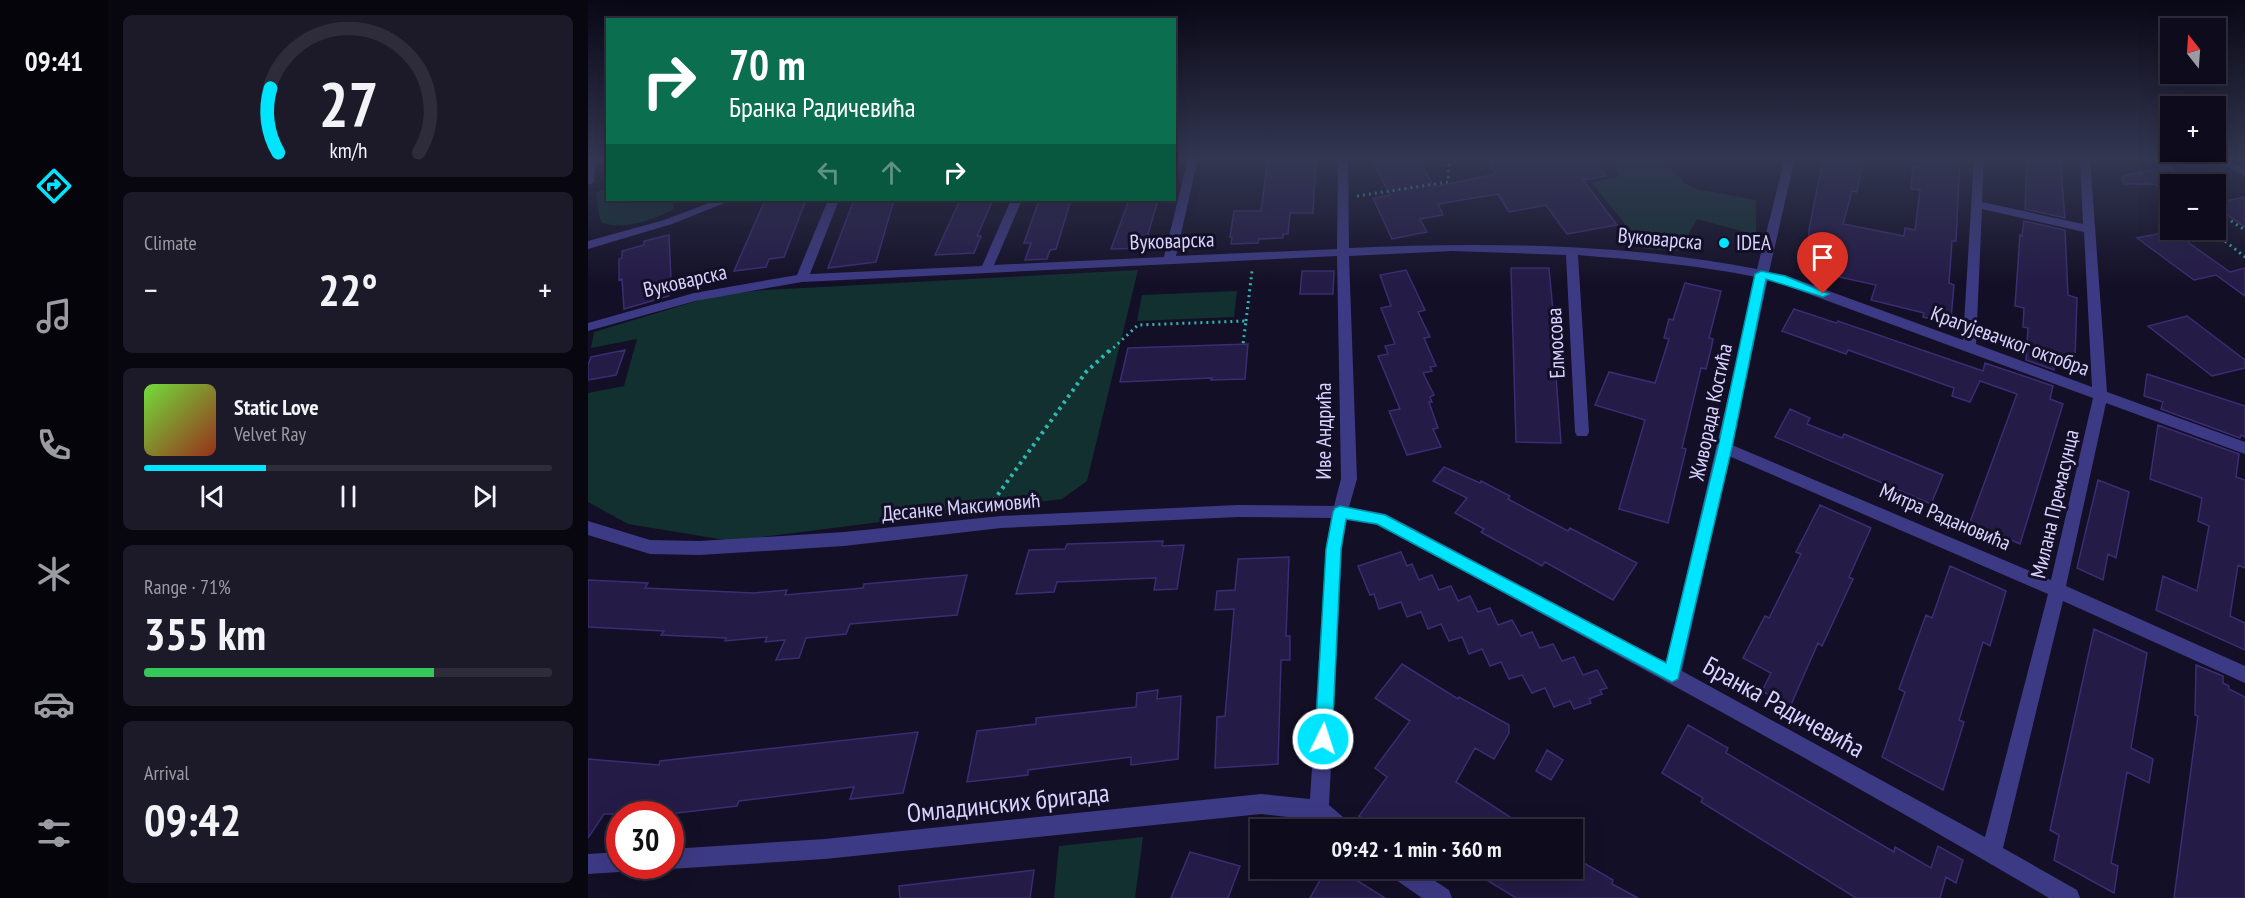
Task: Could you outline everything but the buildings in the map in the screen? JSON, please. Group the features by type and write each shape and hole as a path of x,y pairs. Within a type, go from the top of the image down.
{"street":[{"path":"1169,260 1183,200"},
{"name":"Иве Андрића","path":"1319,810 1334,549 1340,512 1349,479 1343,200"},
{"name":"Живорада Костића","path":"1672,674 1780,200"},
{"path":"1969,348 1977,200"},
{"name":"Милана Премасунца","path":"1992,852 2057,590 2100,397 2087,200"},
{"path":"588,245 668,222 723,201"},
{"path":"802,278 833,201"},
{"path":"987,268 1016,201"},
{"path":"1977,204 2088,229"},
{"name":"Вуковарска","path":"588,327 694,297 802,278 987,268 1452,247 1572,251 1711,264 1761,274"},
{"name":"Елмосова","path":"1572,251 1582,432"},
{"name":"Крагујевачког октобра","path":"1761,274 1781,278 2100,397 2245,448"},
{"name":"Митра Радановића","path":"1725,447 2057,590 2245,675"},
{"name":"Десанке Максимовић","path":"588,528 650,547 700,548 844,539 976,524 1238,512 1340,512"},
{"name":"Бранка Радичевића","path":"1340,512 1380,519 1672,674 1992,852 2069,898"},
{"name":"Омладинских бригада","path":"684,858 825,849 1261,804 1319,810"},
{"path":"1319,810 1330,819"},
{"path":"588,864 606,863"},
{"path":"1412,879 1441,898"}],"path":[{"path":"2226,218 2245,230"},
{"path":"2224,240 2245,257"},
{"path":"1243,344 1254,257"},
{"path":"976,524 1086,372 1138,325 1246,321"}],"green space":[{"path":"597,200 673,201 674,209 658,217 630,225 602,223"},
{"path":"1606,200 1756,200 1756,235 1697,219 1679,251 1645,249"},
{"path":"1138,270 1087,481 1062,499 731,541 628,524 588,502 588,393 624,386 637,339 591,348 594,332 713,296 765,290"},
{"path":"1237,291 1234,317 1137,321 1142,295"},
{"path":"1143,837 1135,898 1054,898 1059,846"}],"place":[{"name":"IDEA","path":"1724,243"}],"route":[{"path":"1323,739 1334,549 1340,512 1380,519 1672,674 1725,447 1761,274 1781,278 1823,294"}]}
